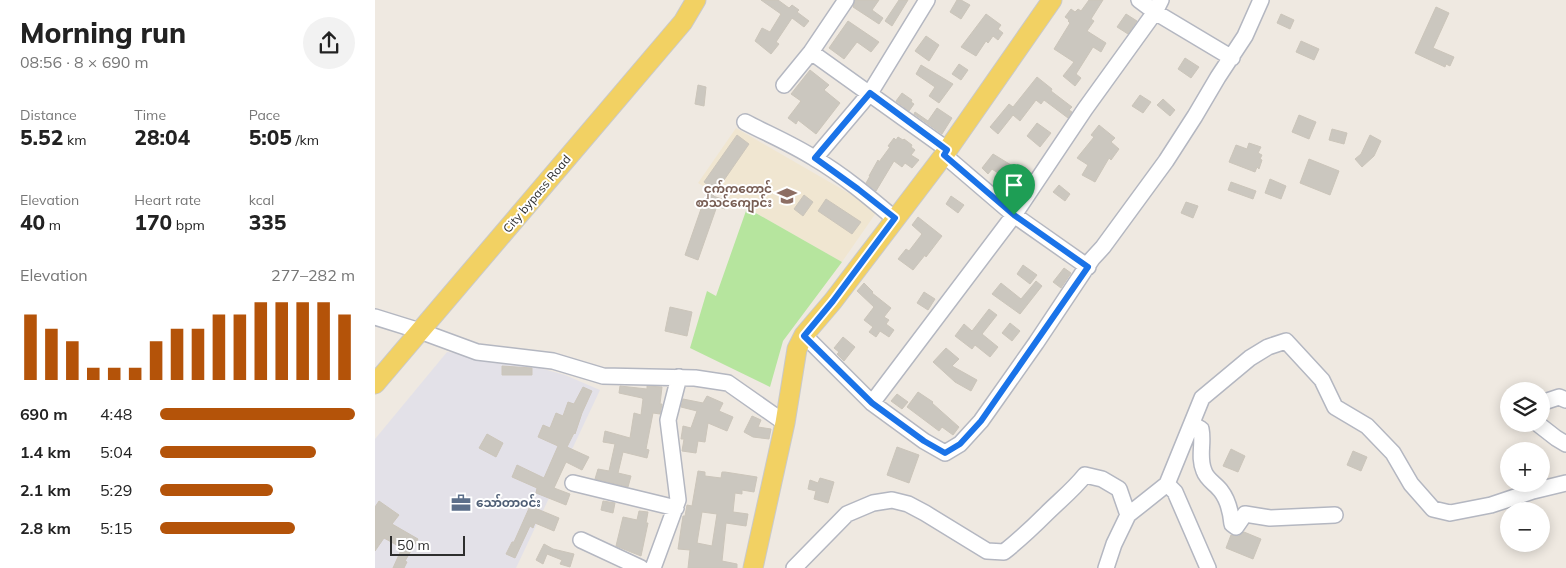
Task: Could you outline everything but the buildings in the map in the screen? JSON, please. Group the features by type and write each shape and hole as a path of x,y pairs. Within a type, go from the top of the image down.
{"main road":[{"name":"City bypass Road","path":"375,384 683,22 696,0"},
{"path":"753,568 785,423 797,349 804,336 833,301 946,152 1052,0"}],"street":[{"path":"784,85 811,52 846,0"},
{"path":"815,158 870,93 927,0"},
{"path":"1139,0 1158,6 1232,58"},
{"path":"804,336 872,403 924,441 945,453 960,444 981,421 1092,259 1166,160 1218,76 1232,58 1245,36 1261,0"},
{"path":"872,403 1014,215 1158,6"},
{"path":"811,52 870,93 946,152 1014,215 1088,267"},
{"path":"745,122 815,158 895,218"},
{"path":"375,317 421,331 477,352 553,361 603,376 695,378 727,384 785,423"},
{"path":"1107,568 1114,544 1129,515 1167,484 1201,398 1250,358 1269,347 1286,341 1322,380 1335,407 1367,426 1393,453 1411,484 1433,509 1450,513 1491,505 1533,491 1566,483"},
{"path":"653,568 678,500 668,420 679,377"},
{"path":"1550,400 1559,397 1566,400"},
{"path":"1192,424 1201,429 1200,460 1204,473 1221,492 1231,515 1232,524 1236,527 1245,514 1270,518 1335,515"},
{"path":"1548,432 1566,444"},
{"path":"794,568 847,514 873,503 892,500 908,504 987,551 1005,552 1028,534 1045,515 1075,488 1085,475 1102,479 1119,489 1129,515"},
{"path":"573,483 676,508"},
{"path":"1167,484 1175,492 1208,568"},
{"path":"581,540 641,568"}],"shaded area":[{"name":"ငှက်ကတောင် စာသင်ကျောင်း","path":"736,128 878,210 842,262 728,197 716,194 698,183"},
{"name":"သော်တာဝင်း","path":"447,352 507,359 565,375 600,390 516,568 375,568 375,439"}],"green space":[{"path":"747,208 842,262 783,341 770,387 690,348 707,291 716,296"}],"place":[{"name":"ငှက်ကတောင် စာသင်ကျောင်း","path":"787,196"},
{"name":"သော်တာဝင်း","path":"461,503"}],"route":[{"path":"870,93 947,150 944,155 1014,215 1088,267 981,421 960,444 945,453 924,441 872,403 804,336 833,301 895,218 815,158 870,93"}]}
